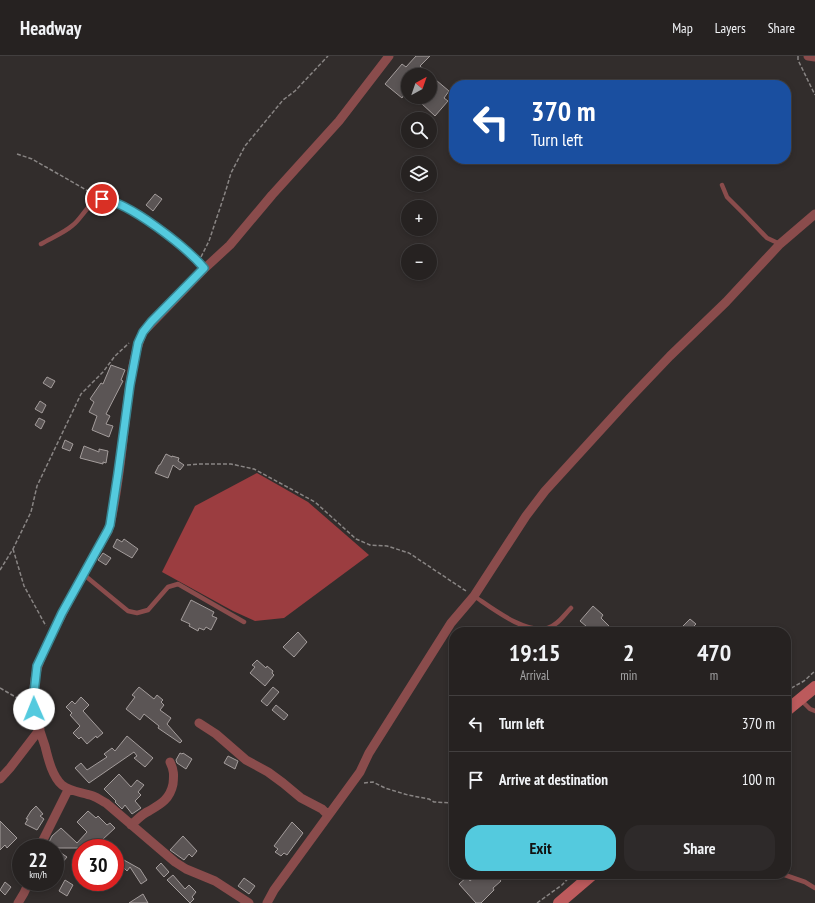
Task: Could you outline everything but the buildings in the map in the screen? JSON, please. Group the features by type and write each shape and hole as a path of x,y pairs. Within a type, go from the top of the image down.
{"main road":[{"path":"791,707 815,687"},
{"path":"559,903 587,879"}],"street":[{"path":"249,903 215,881 186,869 175,862 106,803 94,796 68,790 60,783 50,764 34,709 37,666 83,574 110,525 130,385 138,343 143,332 201,265 230,244 339,121 389,56"},
{"path":"808,56 815,57"},
{"path":"267,903 274,890 328,815 349,789 360,772 369,753 407,694 420,670 451,623 474,596 526,516 545,491 628,399 726,302 780,244 815,214"},
{"path":"198,723 216,734 246,760 278,779 301,798 322,809 328,815"},
{"path":"0,778 10,768 40,729"},
{"path":"131,825 148,811 156,808 170,795 174,772 170,762"},
{"path":"44,839 68,790"},
{"path":"18,903 24,891"}],"lane":[{"path":"722,185 727,197 767,238 780,244"},
{"path":"41,244 73,226 94,203 102,199 109,200 131,211 156,227 201,265"},
{"path":"83,574 128,611 138,613 148,610 168,587 178,584 244,622"},
{"path":"474,596 511,620 528,627"},
{"path":"551,627 559,622 570,608"},
{"path":"800,699 810,709 815,711"},
{"path":"791,877 805,882 815,888"}],"path":[{"path":"201,265 226,190 230,172 245,146 283,100 295,91 328,56"},
{"path":"798,56 798,60 815,95"},
{"path":"17,154 32,159 102,199"},
{"path":"0,570 13,549 31,512 37,486 81,394 103,372 115,356 130,342"},
{"path":"187,466 200,464 231,464 254,469 315,502 356,539 370,545 387,546 409,553 474,596"},
{"path":"13,549 24,586 42,622 52,634"},
{"path":"791,688 804,681 815,671"},
{"path":"0,688 34,709"},
{"path":"349,789 362,783 373,782 408,796 429,799 434,802 449,803"},
{"path":"538,903 562,885 567,879"}],"shaded area":[{"path":"257,473 308,502 369,555 284,618 255,621 233,611 162,572 195,506"}],"route":[{"path":"34,709 37,666 62,613 110,525 130,385 138,343 143,332 151,322 204,268 156,227 131,211 109,200 102,199"}]}
